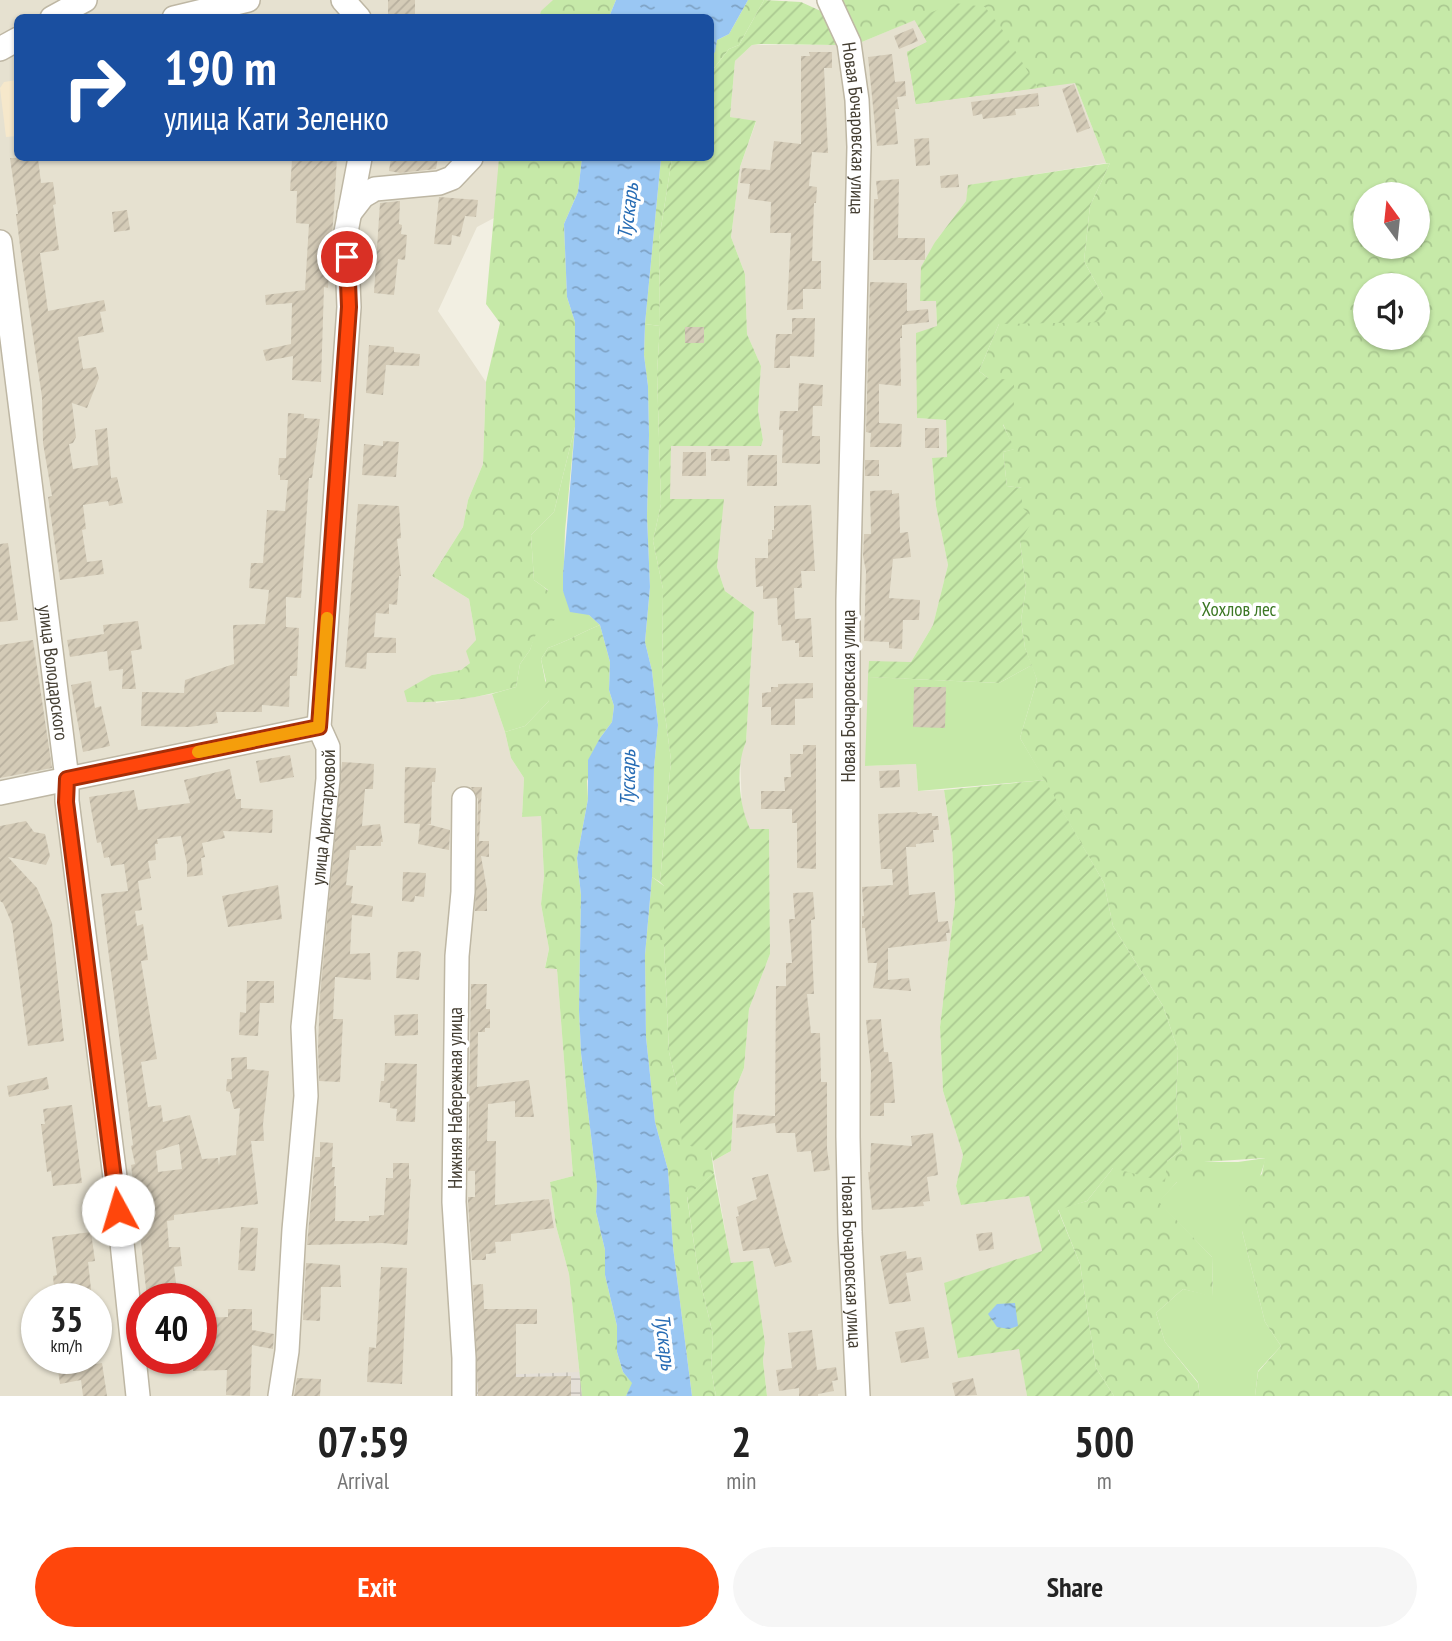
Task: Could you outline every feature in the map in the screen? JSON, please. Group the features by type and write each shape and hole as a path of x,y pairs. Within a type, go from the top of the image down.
{"street":[{"path":"59,14 85,0"},
{"path":"190,14 248,0"},
{"path":"343,0 355,14"},
{"name":"Новая Бочаровская улица","path":"829,0 849,43 859,146 848,600 848,1151 858,1396"},
{"name":"улица Аристарховой","path":"280,1396 287,1351 306,1096 303,1027 328,779 328,747 319,727 349,307 346,232 358,161"},
{"path":"349,214 363,196 375,189 439,183 452,178 468,161"},
{"name":"улица Володарского","path":"0,242 67,779 66,802 116,1185 138,1396"},
{"path":"0,793 319,727"},
{"name":"Нижняя Набережная улица","path":"464,799 463,892 456,970 454,1202 464,1396"}],"shaded area":[{"path":"0,0 598,0 593,14 14,14 14,161 552,161 543,192 477,227 438,311 486,382 483,464 468,500 463,527 432,576 469,599 476,640 470,663 461,670 432,675 436,703 492,694 511,758 524,778 522,816 541,816 544,876 541,904 549,949 545,967 557,968 573,1176 550,1182 556,1226 569,1274 582,1396 0,1396"},
{"path":"955,3 1075,83 1106,163 969,185 966,201 935,242 920,301 936,301 937,326 918,418 946,420 947,457 932,459 936,506 948,565 933,625 911,662 865,766 916,764 918,791 944,790 952,844 955,902 940,1027 943,1091 963,1155 956,1186 962,1205 1029,1196 1042,1251 944,1284 1020,1349 1027,1396 767,1396 763,1361 765,1343 753,1262 731,1264 713,1161 731,1151 734,1092 744,1068 749,1009 770,954 769,829 750,830 742,812 740,754 746,742 754,612 725,591 717,567 723,500 669,499 671,446 761,446 763,440 758,411 761,366 747,334 745,274 731,237 740,167 756,122 730,117 735,61 752,45 836,45 842,18 857,44"},
{"path":"14,80 14,136 6,137 0,88 4,82"},
{"path":"580,1372 582,1396 469,1396 469,1376"}],"green space":[{"path":"553,0 616,0 610,14 540,14"},
{"path":"748,0 764,0 739,45 729,49 714,68 717,40 729,34"},
{"path":"764,0 801,2 823,12 836,45 752,45 735,61 730,117 756,121 740,167 731,237 745,274 747,334 761,366 758,411 763,440 761,446 671,446 670,499 724,499 717,567 725,591 754,612 746,742 740,763 740,786 743,809 750,829 769,829 770,954 749,1009 744,1068 734,1092 731,1151 713,1161 711,1151 682,1144 677,1085 669,1052 664,886 660,882 671,760 662,692 663,589 653,541 661,504 657,372 660,326 659,240 672,161 714,161 714,68 729,49 739,45"},
{"name":"Хохлов лес","path":"832,0 1452,0 1452,1396 1255,1396 1258,1372 1281,1346 1265,1322 1242,1231 1239,1194 1262,1174 1265,1158 1204,1162 1215,1176 1208,1194 1177,1182 1159,1202 1212,1257 1213,1297 1183,1289 1156,1313 1165,1342 1198,1383 1200,1396 1114,1396 1096,1368 1080,1264 1058,1209 1087,1201 1113,1168 1167,1161 1182,1150 1176,1104 1178,1050 1163,1006 1113,926 1104,883 1020,738 1037,680 1025,648 1021,620 1026,589 1020,541 1022,488 1007,486 1003,452 1014,449 988,378 979,371 999,324 1103,296 1084,261 1090,206 1110,163 1106,163 1075,83 916,104 907,52 927,42 915,20 857,44"},
{"path":"955,3 985,7 1000,26 1038,88 916,104 907,52 927,42 914,19"},
{"path":"499,161 582,161 578,192 564,224 567,297 575,322 575,427 554,512 531,535 534,580 552,595 558,618 537,631 530,650 520,664 516,687 462,699 407,702 404,691 432,675 461,670 470,663 466,651 476,640 469,599 432,576 463,527 468,500 483,464 486,382 500,323 486,304"},
{"path":"661,161 672,161 659,240 660,326 645,324"},
{"path":"1110,163 1090,206 1084,261 1103,296 1107,322 999,324 979,371 988,378 1014,380 1014,412 1003,425 1015,449 1003,452 1007,486 1022,488 1022,507 1034,519 1020,541 1026,589 1021,620 1025,648 1032,665 999,683 868,677 869,661 911,662 933,625 948,565 936,506 932,458 947,457 946,420 917,418 916,333 937,326 936,301 920,301 921,267 935,242 966,201 968,185"},
{"path":"645,324 660,326 657,372 661,504 653,541 663,589 662,692 671,760 660,882 652,877 654,768 658,725 652,671 645,642 650,587"},
{"path":"575,427 565,531 563,591 600,625 548,648 541,659 549,701 525,726 505,732 492,694 516,687 520,664 530,650 548,590 534,580 531,535 554,512"},
{"path":"600,625 610,662 609,690 614,706 612,722 600,738 587,781 588,799 577,858 581,895 579,1010 581,1053 597,1185 596,1212 605,1250 605,1275 617,1326 617,1352 623,1372 633,1383 626,1396 582,1396 569,1274 556,1226 550,1182 573,1176 557,969 545,968 549,949 541,904 544,876 541,816 522,817 524,778 511,758 505,732 525,726 549,701 541,689 546,681 541,659 548,648"},
{"path":"1032,665 1037,680 1020,738 1045,780 918,791 916,764 865,766 868,677 999,683"},
{"path":"1045,780 1104,883 1113,926 1163,1006 1178,1050 1176,1104 1182,1150 1167,1161 1165,1182 1113,1168 1087,1201 1058,1210 1080,1264 1096,1368 1114,1396 1027,1396 1019,1349 958,1358 944,1283 1042,1251 1029,1196 961,1205 956,1186 963,1155 943,1091 940,1027 955,902 952,844 944,790"},
{"path":"652,877 664,886 669,1052 677,1085 711,1151 714,1173 687,1197 698,1271 713,1335 711,1369 716,1396 692,1396 673,1247 668,1170 655,1122 646,1037 645,955"},
{"path":"1266,1158 1242,1231 1265,1322 1281,1346 1258,1371 1255,1396 1200,1396 1198,1382 1165,1342 1156,1313 1183,1289 1213,1296 1212,1257 1158,1202 1177,1182 1203,1162 1238,1162"},
{"path":"714,1173 731,1263 753,1261 765,1343 763,1361 767,1396 716,1396 711,1369 713,1335 698,1271 687,1196"}],"water":[{"path":"616,0 748,0 729,34 717,40 714,53 714,14 610,14"},
{"name":"Тускарь","path":"582,161 661,161 644,355 648,386 647,516 650,587 645,642 652,671 658,725 654,768 652,877 645,955 646,1037 655,1122 668,1170 673,1247 692,1396 626,1396 632,1383 623,1372 617,1352 617,1326 605,1275 605,1250 596,1212 597,1185 581,1053 581,895 577,858 588,799 588,760 612,722 614,706 609,690 610,662 600,625 589,615 570,612 563,591 575,427 575,322 567,297 564,224 578,192"},
{"path":"1015,1303 1018,1326 1009,1329 997,1327 988,1314 997,1304"}],"building":[{"path":"388,0 415,0 415,14 388,14"},
{"path":"913,28 918,41 899,49 894,36"},
{"path":"809,52 832,52 832,68 824,68 828,153 812,152 809,186 817,187 812,261 821,261 821,289 803,289 803,309 787,310 791,233 770,233 771,202 748,199 750,184 740,183 742,168 770,170 774,141 801,144 801,56 810,56"},
{"path":"892,54 895,82 905,81 906,96 897,97 899,109 895,109 898,144 877,146 868,57"},
{"path":"1074,84 1090,128 1077,133 1062,89"},
{"path":"1038,93 1039,106 1015,109 1016,115 983,119 982,114 973,116 971,102"},
{"path":"929,138 930,165 916,166 914,139"},
{"path":"10,158 14,158 14,161 38,161 41,183 53,182 59,250 40,253 48,311 104,300 106,311 100,312 104,332 78,337 83,369 96,367 99,378 87,408 72,403 76,437 73,443 69,444 73,469 98,465 95,430 107,428 111,478 117,477 123,503 109,506 108,501 83,505 86,529 82,530 87,562 102,560 104,574 60,580 48,497 52,496 43,443 42,397 22,262"},
{"path":"292,161 337,161 328,288 324,287 321,382 292,380 293,356 266,361 263,350 291,344 292,303 266,305 265,295 305,290 309,224 296,223 297,191 290,191"},
{"path":"391,161 437,161 436,169 400,173 389,171"},
{"path":"958,174 959,187 941,188 940,176"},
{"path":"899,179 898,238 925,238 925,260 873,260 874,199 878,199 876,181"},
{"path":"439,197 478,200 476,217 465,216 460,237 452,235 451,245 434,244"},
{"path":"400,201 401,234 407,235 405,260 398,259 394,295 374,293 380,203"},
{"path":"127,210 130,230 114,232 112,212"},
{"path":"870,282 907,283 907,311 928,309 929,322 902,325 901,386 879,384 879,423 902,424 901,447 870,447 871,433 866,432"},
{"path":"792,318 815,318 814,357 790,356 790,368 774,368 776,334 792,334"},
{"path":"685,327 704,327 704,343 685,343"},
{"path":"369,345 394,347 394,352 420,354 419,366 386,365 383,395 366,393"},
{"path":"799,383 823,385 822,406 813,406 812,436 820,436 820,464 782,463 783,430 779,430 780,411 798,411"},
{"path":"288,413 320,419 312,478 309,478 301,598 286,597 286,627 299,628 297,676 290,676 289,707 262,705 262,712 216,712 218,723 189,727 141,726 142,692 184,693 185,680 234,664 233,625 265,624 269,590 249,588 251,563 263,563 267,510 285,511 288,480 280,480 278,475 279,458 286,458"},
{"path":"925,428 939,428 939,448 925,448"},
{"path":"383,441 399,442 396,477 362,475 364,444 383,446"},
{"path":"711,449 729,449 730,461 711,461"},
{"path":"683,452 706,452 706,476 682,476"},
{"path":"748,455 777,455 777,486 747,486"},
{"path":"865,460 879,460 879,476 865,476"},
{"path":"892,490 892,494 899,493 900,533 908,532 911,557 893,559 889,598 920,600 919,620 903,620 902,649 889,648 889,642 864,641 866,571 863,556 864,534 871,534 870,491"},
{"path":"358,504 399,506 401,538 397,539 401,576 397,605 389,604 389,614 376,613 374,637 396,638 396,653 367,653 366,669 345,667"},
{"path":"811,505 815,571 801,571 802,588 794,588 795,619 811,618 813,657 799,657 799,643 795,643 795,640 782,641 781,625 778,625 777,598 763,599 763,586 756,587 755,558 768,558 768,539 772,539 774,530 774,506"},
{"path":"8,543 18,620 0,622 0,544"},
{"path":"138,621 142,649 131,651 136,689 122,689 123,669 109,671 107,651 70,657 67,640 104,634 103,625"},
{"path":"33,640 52,768 0,778 0,645"},
{"path":"91,681 95,708 101,706 110,746 83,752 71,685"},
{"path":"813,683 813,698 795,699 795,725 771,725 771,707 762,707 762,693 771,692 771,687 778,687 778,684"},
{"path":"914,687 946,687 945,728 913,727"},
{"path":"803,745 816,745 816,869 797,868 797,823 792,823 792,809 761,809 761,791 785,791 784,777 791,777 790,754 803,754"},
{"path":"290,755 294,777 260,783 256,761"},
{"path":"342,762 374,764 373,789 365,789 362,826 380,824 383,842 381,846 356,846 356,850 350,850 346,885 353,886 351,903 373,906 372,917 352,915 350,954 370,953 371,980 335,977 333,1019 343,1019 340,1082 319,1081 318,1047 320,996"},
{"path":"405,767 436,768 435,782 432,782 431,824 427,824 450,830 449,850 418,844 420,824 404,823"},
{"path":"230,769 236,799 241,799 241,808 273,810 272,833 223,831 225,838 202,843 205,857 201,858 203,875 187,877 181,836 157,839 156,860 148,861 151,878 138,881 142,910 135,911 137,926 143,924 148,960 141,961 157,1059 141,1062 148,1107 161,1105 163,1122 190,1115 202,1159 218,1158 219,1166 220,1157 236,1155 240,1108 234,1109 230,1092 226,1091 227,1079 232,1079 231,1058 247,1057 247,1069 269,1071 263,1124 264,1141 251,1141 258,1204 174,1215 174,1220 167,1221 169,1247 180,1247 182,1266 174,1267 176,1283 145,1283 139,1224 134,1225 132,1206 136,1206 131,1165 135,1164 101,894 128,891 124,864 111,866 109,857 104,858 101,842 97,843 89,797 134,790 138,810 190,803 184,780","holes":["179,1144 182,1169 158,1172 156,1151"]},
{"path":"899,770 900,787 880,788 879,771"},
{"path":"471,787 482,787 479,841 489,841 489,857 481,856 487,890 487,911 475,911 478,799"},
{"path":"917,812 938,816 939,830 933,830 934,842 906,847 909,895 935,892 938,922 948,921 950,933 946,933 947,941 888,948 888,980 909,978 911,991 873,988 877,963 868,963 865,928 862,928 862,887 893,885 892,869 881,869 878,814"},
{"path":"26,821 34,832 45,834 50,856 46,865 8,857 37,888 52,923 64,1041 28,1046 12,924 0,901 0,826"},
{"path":"403,872 426,873 424,897 415,896 414,902 402,901"},
{"path":"278,885 282,919 228,927 222,896"},
{"path":"813,892 815,919 811,920 814,994 807,994 811,1033 820,1033 821,1082 827,1082 827,1149 830,1170 814,1172 811,1151 797,1152 795,1133 776,1133 775,1123 736,1128 737,1114 775,1116 776,986 786,986 786,963 792,963 789,919 795,919 793,893"},
{"path":"398,952 421,953 419,980 396,978"},
{"path":"247,981 274,981 274,1003 260,1003 258,1036 239,1035 240,1012 246,1013"},
{"path":"471,984 487,984 486,1009 490,1009 490,1028 485,1028 485,1032 478,1032 477,1087 529,1080 534,1117 515,1117 515,1101 488,1104 487,1141 496,1141 495,1205 549,1199 554,1228 511,1234 511,1241 495,1242 496,1253 486,1254 486,1260 472,1260 468,1202 468,1197 475,1197 475,1171 468,1171"},
{"path":"418,1014 418,1035 395,1036 394,1015"},
{"path":"881,1019 884,1052 888,1052 889,1062 892,1062 895,1103 884,1103 884,1116 870,1116 871,1072 866,1020"},
{"path":"385,1063 417,1064 415,1122 396,1121 397,1109 390,1108 390,1103 379,1102"},
{"path":"47,1077 49,1089 9,1097 7,1086"},
{"path":"72,1105 82,1183 53,1186 51,1171 47,1172 41,1124 45,1124 43,1109"},
{"path":"933,1133 938,1175 927,1177 930,1201 923,1202 924,1206 872,1210 868,1172 871,1143 912,1146 911,1136"},
{"path":"320,1142 333,1143 335,1221 369,1221 369,1216 384,1215 386,1178 393,1178 393,1163 409,1163 411,1179 407,1245 307,1245 315,1157 320,1157"},
{"path":"768,1174 792,1262 775,1267 769,1248 743,1251 736,1217 739,1216 737,1207 757,1199 752,1178"},
{"path":"241,1227 258,1228 255,1271 238,1270"},
{"path":"91,1232 95,1261 88,1262 90,1283 54,1283 53,1276 57,1275 52,1237"},
{"path":"992,1232 994,1249 979,1251 976,1234"},
{"path":"906,1251 907,1259 921,1257 923,1270 906,1273 911,1301 889,1304 880,1256"},
{"path":"306,1263 340,1265 341,1287 321,1287 320,1321 303,1320"},
{"path":"381,1267 407,1268 402,1384 367,1382 369,1347 376,1348"},
{"path":"483,1284 484,1309 537,1309 537,1324 516,1324 516,1377 571,1376 571,1396 478,1396 473,1285"},
{"path":"228,1309 252,1309 252,1330 274,1334 273,1349 252,1345 250,1396 226,1395 227,1370 217,1370 217,1317 228,1317"},
{"path":"924,1327 929,1358 901,1363 895,1332"},
{"path":"812,1330 817,1370 836,1367 838,1380 832,1381 834,1391 818,1396 799,1396 799,1388 779,1391 776,1370 792,1368 788,1333"},
{"path":"59,1374 104,1374 107,1396 83,1396 81,1380 60,1384"},
{"path":"297,1378 321,1379 320,1396 294,1396"},
{"path":"973,1378 977,1395 955,1396 952,1383"}],"slow traffic":[{"path":"198,752 319,727 327,618"}],"route":[{"path":"118,1210 66,802 67,779 319,727 349,307 347,257"}]}
